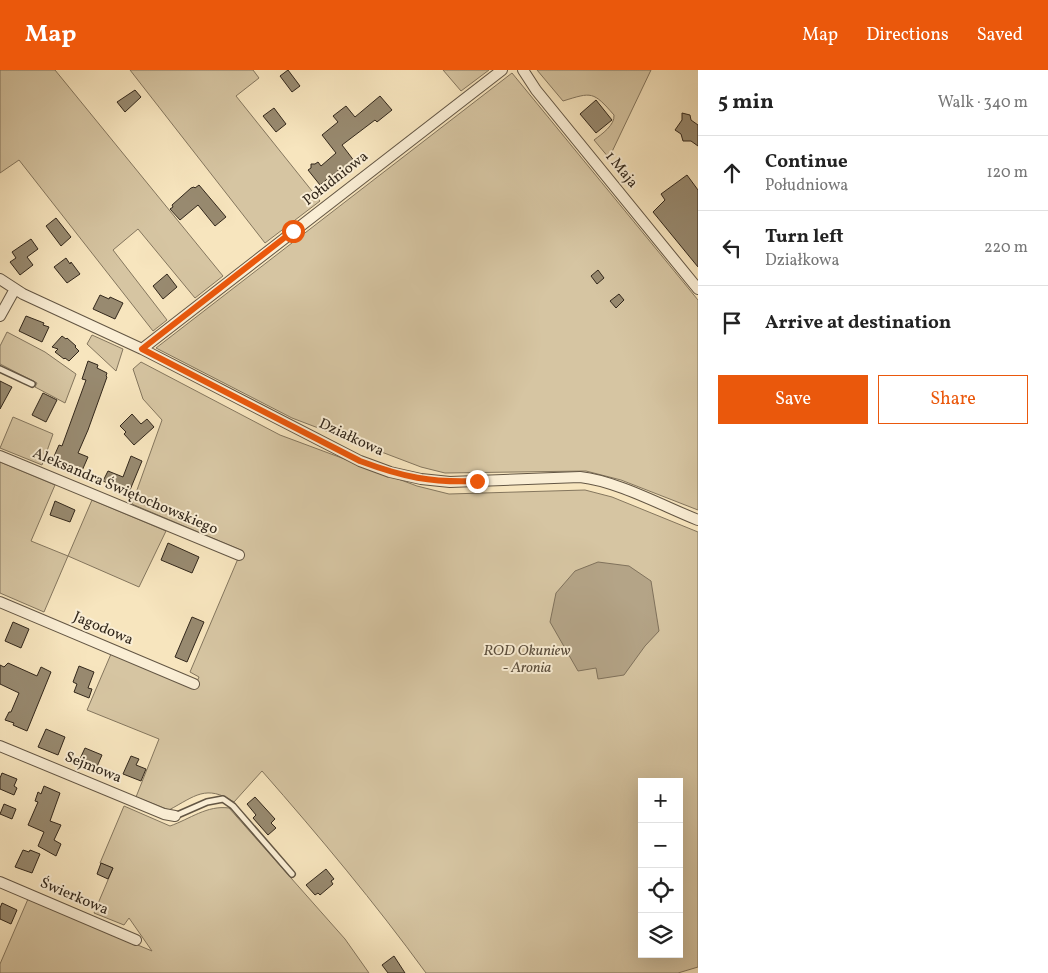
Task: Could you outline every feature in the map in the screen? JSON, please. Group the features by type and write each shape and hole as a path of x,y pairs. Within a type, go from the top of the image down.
{"street":[{"name":"Południowa","path":"142,349 502,70"},
{"name":"1 Maja","path":"523,70 542,97 698,288"},
{"name":"Działkowa","path":"0,280 15,290 142,349 360,461 390,472 421,480 450,482 590,478 633,492 698,520"},
{"path":"0,316 15,290"},
{"name":"Aleksandra Świętochowskiego","path":"0,456 239,556"},
{"name":"Jagodowa","path":"0,602 194,684"},
{"name":"Sejmowa","path":"0,746 164,814 175,816"},
{"name":"Świerkowa","path":"0,882 136,940"}],"lane":[{"path":"0,369 32,384"},
{"path":"175,816 207,802 223,799 234,806 292,874"}],"green space":[{"path":"0,70 55,70 223,276 195,298 138,229 113,250 167,320 153,331 19,160 0,173"},
{"path":"130,70 253,70 259,78 236,96 320,201 265,243"},
{"path":"443,70 489,70 461,91"},
{"path":"537,70 651,70 609,158 594,140 610,126 614,115 601,101 592,96 580,96 563,101"},
{"path":"512,73 698,300 698,510 621,480 586,471 445,473 421,467 292,418 156,348"},
{"path":"7,332 45,352 76,374 65,403 35,387 37,383 0,364 0,346"},
{"path":"92,335 123,349 116,371 87,344"},
{"name":"ROD Okuniew - Aronia","path":"141,362 280,435 417,486 449,494 585,490 612,497 698,532 698,967 678,973 426,973 346,870 262,771 234,802 216,794 208,793 194,797 169,810 136,797 159,739 87,710 111,654 194,688 199,677 190,672 243,551 132,504 162,420 143,399 133,369"},
{"path":"13,417 53,434 42,465 0,448"},
{"path":"0,462 55,485 31,541 68,556 44,612 0,593"},
{"path":"92,500 166,531 139,587 68,556"},
{"path":"124,806 170,826 206,811 229,808 345,939 369,973 0,973 0,964 28,899 152,951 129,918 124,925 94,913 113,868 100,863"}],"shaded area":[{"path":"598,562 629,566 651,581 659,631 645,646 624,675 598,679 596,668 578,671 550,622 556,593 575,571"}],"building":[{"path":"288,70 300,86 292,92 280,76"},
{"path":"135,90 141,97 125,112 117,102"},
{"path":"380,96 392,110 377,122 375,120 342,145 355,162 342,172 340,169 320,185 308,170 311,168 311,164 318,162 321,166 336,153 322,135 338,122 333,116 346,106 355,117"},
{"path":"596,100 612,120 596,133 580,114"},
{"path":"274,108 286,124 276,132 263,116"},
{"path":"682,113 690,115 691,120 698,125 698,146 691,141 683,141 681,134 675,130 682,120"},
{"path":"687,175 698,190 698,267 653,212 665,200 661,194"},
{"path":"199,185 226,217 215,226 198,205 180,220 170,209 191,188"},
{"path":"56,218 71,237 61,246 46,226"},
{"path":"31,239 38,249 27,257 33,265 20,275 10,262 16,258 12,252"},
{"path":"66,258 80,274 67,283 54,267"},
{"path":"598,270 604,278 597,284 591,276"},
{"path":"167,274 177,287 163,299 153,286"},
{"path":"619,294 624,300 616,308 610,301"},
{"path":"100,295 123,303 115,319 93,309"},
{"path":"26,316 49,327 42,342 19,331"},
{"path":"62,336 67,338 79,351 69,361 55,352 58,349 52,347"},
{"path":"88,361 98,365 97,368 107,373 107,377 78,453 88,457 81,473 52,461 59,445 62,446 86,380 82,379"},
{"path":"0,381 12,387 0,409"},
{"path":"43,393 57,400 46,422 32,415"},
{"path":"132,414 141,424 147,419 154,427 134,445 124,434 126,432 120,426"},
{"path":"131,456 142,461 130,490 115,483 114,486 103,481 108,471 123,477"},
{"path":"55,501 75,510 70,522 50,515"},
{"path":"168,543 199,557 192,573 161,560"},
{"path":"192,617 204,622 187,662 175,657"},
{"path":"13,622 29,629 21,648 5,641"},
{"path":"8,663 37,676 41,667 51,672 27,731 5,720 9,712 11,712 19,693 0,684 0,665 4,667"},
{"path":"79,666 94,672 88,688 92,689 89,698 74,692 77,684 73,682"},
{"path":"46,729 65,737 58,755 38,747"},
{"path":"85,748 102,755 95,771 78,763"},
{"path":"131,756 139,759 136,765 146,769 141,781 123,774"},
{"path":"2,773 17,779 14,786 17,788 14,795 0,789"},
{"path":"44,786 60,793 50,821 61,825 54,840 61,844 56,856 38,846 44,832 28,825 38,802 35,801 38,792 41,794"},
{"path":"255,797 275,819 271,823 276,828 268,835 253,818 256,815 247,804"},
{"path":"4,804 16,809 12,819 0,814"},
{"path":"23,850 29,852 30,850 40,854 32,873 15,867"},
{"path":"101,863 113,868 108,879 97,874"},
{"path":"326,869 334,879 331,881 333,884 320,895 318,893 315,895 306,885"},
{"path":"2,903 17,910 11,924 0,919"},
{"path":"394,956 405,973 388,973 382,965"}],"route":[{"path":"293,231 142,349 360,461 390,472 421,480 477,481"}]}
